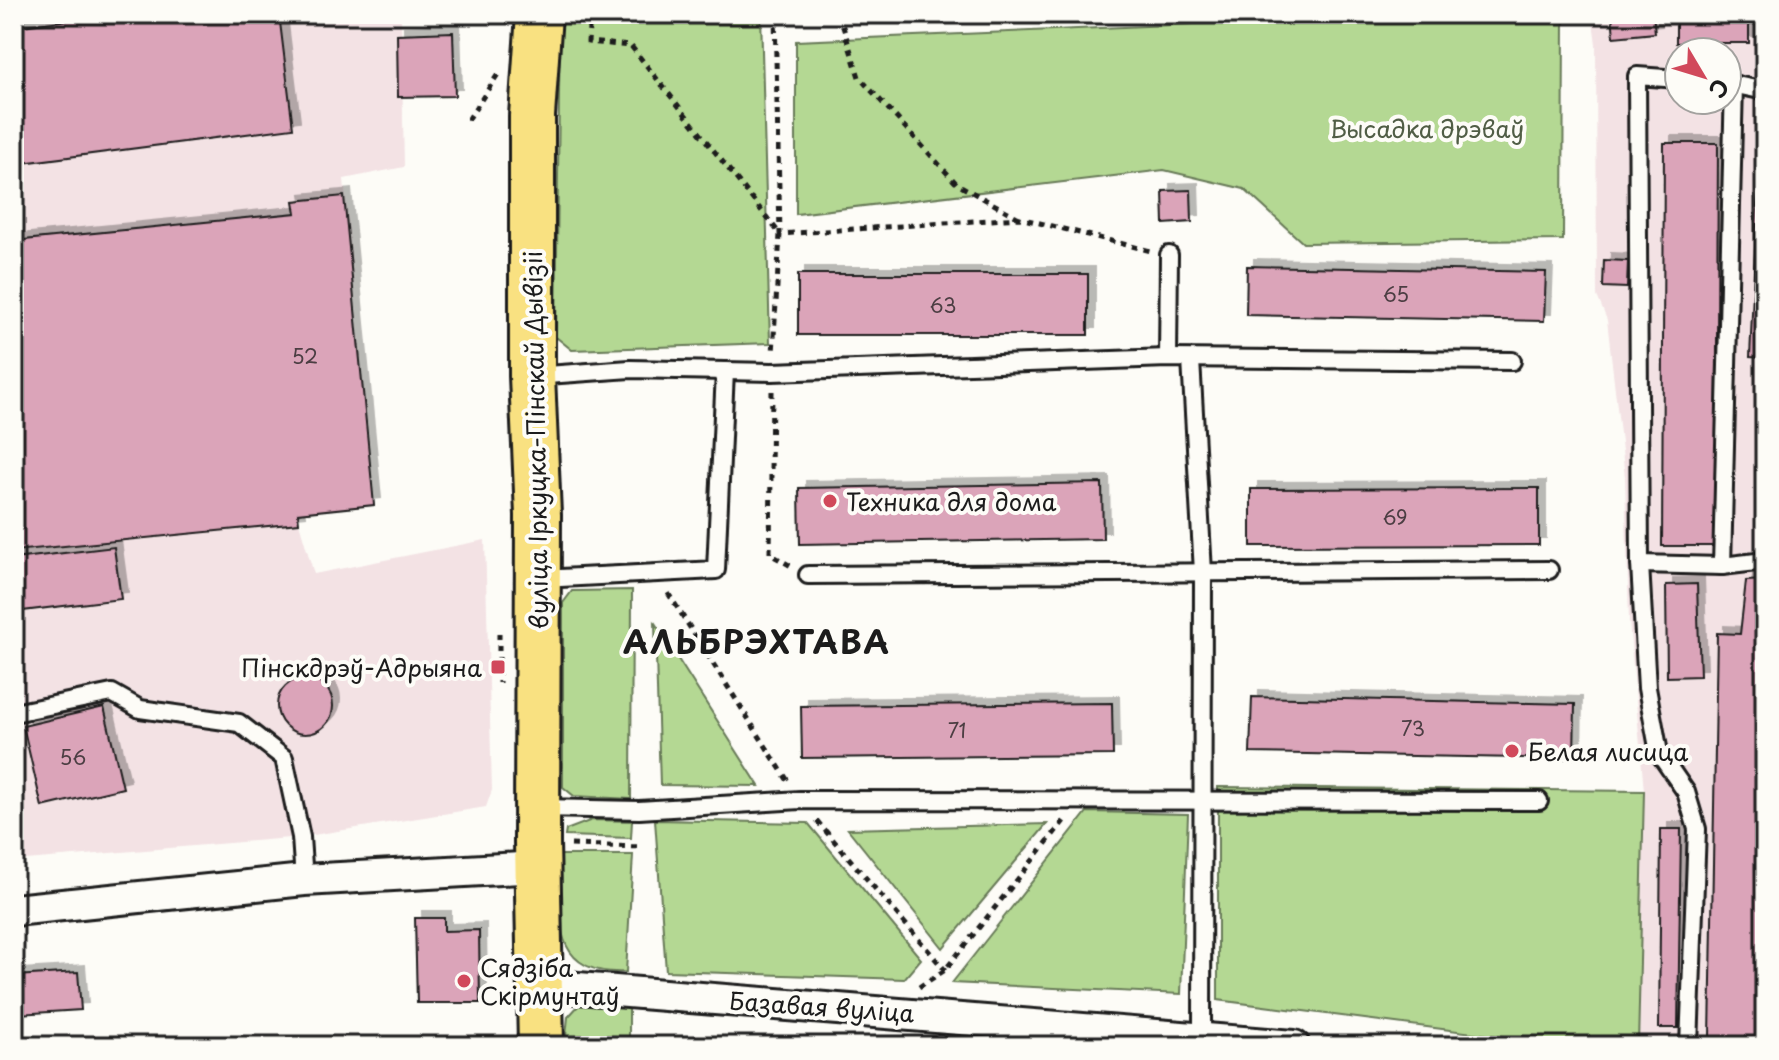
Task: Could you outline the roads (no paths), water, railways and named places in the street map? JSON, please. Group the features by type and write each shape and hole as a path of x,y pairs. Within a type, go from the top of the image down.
{"main road":[{"name":"вуліца Іркуцка-Пінскай Дывізіі","path":"539,14 532,116 532,376 545,840 541,1046"}],"street":[{"path":"14,910 304,880 545,840"},
{"name":"Базавая вуліца","path":"541,985 881,1010 1092,1038 1202,1038 1294,1046"}],"lane":[{"path":"1663,78 1637,76 1640,564 1647,688 1659,753 1686,792 1697,829 1689,1046"},
{"path":"1743,86 1765,91"},
{"path":"1722,566 1730,116"},
{"path":"1168,358 1169,255"},
{"path":"532,376 630,369 772,372 1168,358 1512,361"},
{"path":"1191,360 1203,572 1205,799 1202,1038"},
{"path":"538,579 716,570 725,371"},
{"path":"1640,564 1722,566 1765,561"},
{"path":"808,575 1549,570"},
{"path":"14,713 112,693 140,709 239,723 284,758 301,837 304,880"},
{"path":"545,840 639,810 800,800 1539,801"}],"place":[{"name":"Техника для дома","path":"830,501"},
{"name":"Пінскдрэў-Адрыяна","path":"498,667"},
{"name":"Белая лисица","path":"1512,751"},
{"name":"Сядзіба Скірмунтаў","path":"464,981"}],"district":[{"name":"АЛЬБРЭХТАВА","path":"757,641"}],"park label":[{"name":"Высадка дрэваў","path":"1427,128"}]}
